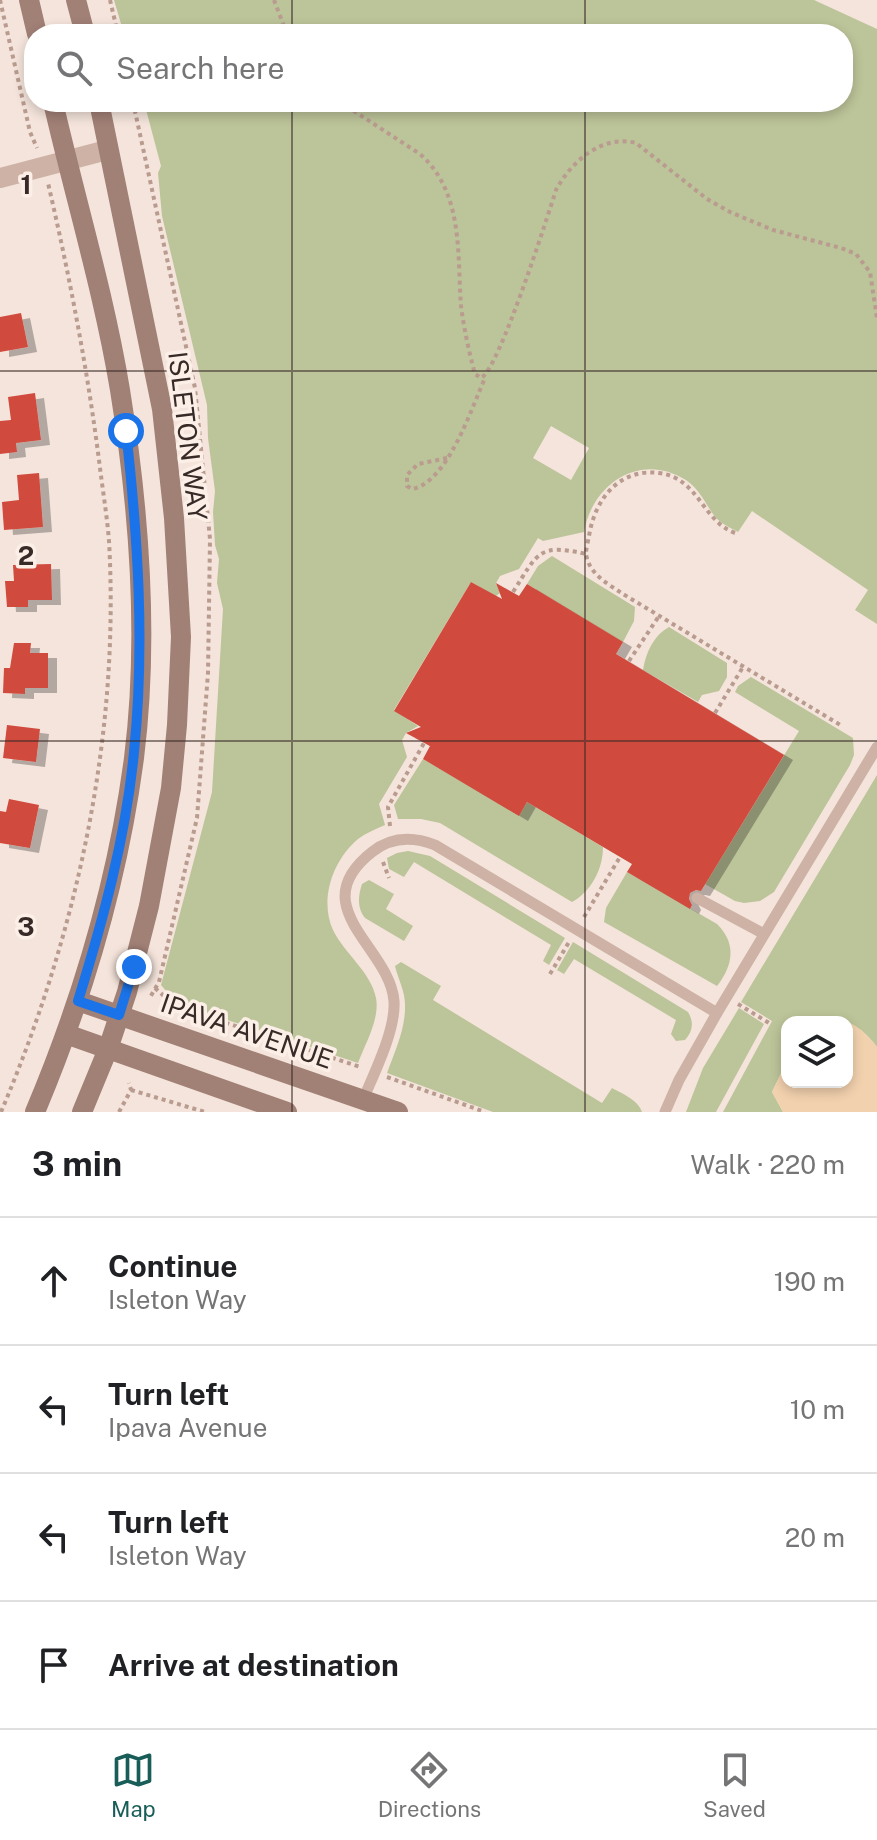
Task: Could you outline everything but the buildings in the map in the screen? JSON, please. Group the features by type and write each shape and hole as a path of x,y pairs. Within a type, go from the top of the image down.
{"main road":[{"path":"29,0 35,24"},
{"path":"76,0 82,24"},
{"path":"35,1112 78,1001 100,928 125,818 134,755 140,652 136,528 126,431 110,339 55,112"},
{"name":"ISLETON WAY","path":"82,1112 108,1049 149,906 171,788 181,637 174,518 162,409 101,112"},
{"name":"IPAVA AVENUE","path":"78,1001 398,1112"},
{"path":"66,1034 287,1112"}],"street":[{"path":"0,178 107,150"}],"lane":[{"path":"665,1112 679,1080 717,1013 877,747"},
{"path":"363,1100 392,1022 394,996 385,968 350,921 346,910 347,888 361,862 382,845 400,839 412,838 435,845 717,1013"},
{"path":"697,898 764,934"}],"path":[{"path":"0,0 24,106"},
{"path":"110,0 116,24"},
{"path":"274,0 283,24"},
{"path":"1,1112 25,1055 67,927 90,817 109,657 109,539 90,381 44,166 25,112"},
{"path":"355,112 420,154 432,165 446,191 460,246 463,320 472,363 475,374 481,378 486,375"},
{"path":"447,458 418,464 407,475 407,486 412,489 425,486 447,458 500,347 556,190 564,175 591,151 626,140 646,149 707,199 744,219 856,254 870,272 877,318"},
{"path":"735,533 726,530 713,518 702,500 686,484 662,473 643,473 612,485 600,501 591,524 586,554 596,576 842,726"},
{"path":"513,592 541,553 557,547 586,554"},
{"path":"629,661 659,616"},
{"path":"715,713 743,667"},
{"path":"390,826 388,807 424,743"},
{"path":"149,999 155,988 175,1006 485,1112"},
{"path":"738,1004 769,1023"},
{"path":"119,1112 131,1090 129,1083"},
{"path":"131,1090 205,1112"}],"green space":[{"path":"114,0 814,0 877,29 877,624 855,610 868,590 752,511 738,532 715,517 698,491 686,480 652,469 621,477 608,487 589,515 584,532 543,541 538,538 519,569 500,576 496,583 500,593 496,596 471,582 394,710 418,726 406,733 402,740 407,757 379,804 385,825 361,837 349,848 335,869 328,893 327,906 333,930 369,980 376,998 374,1023 358,1063 188,1007 175,1001 161,985 212,792 223,609 217,583 219,559 215,545 215,491 207,405 162,216 158,173 161,166 147,112 853,112 853,24 121,24","holes":["551,426 589,448 571,480 533,458"]},
{"path":"552,556 635,607 634,621 623,642 527,584 538,566"},
{"path":"669,627 727,663 727,677 719,691 702,695 698,702 643,670 652,645"},
{"path":"751,677 853,738 854,755 774,892 760,901 744,903 705,884 799,731 735,692"},
{"path":"423,759 519,815 527,802 603,847 601,863 590,886 572,902 440,823 398,819 394,805"},
{"path":"877,775 877,1047 853,1025 853,1016 781,1016 781,1073 772,1092 783,1112 723,1112 772,1021 741,1002"},
{"path":"408,851 430,856 565,938 549,965 543,961 551,945 414,862 404,877 389,869 387,858"},
{"path":"627,872 717,924 723,931 730,954 727,970 717,986 604,922 606,908"},
{"path":"369,880 394,894 386,909 413,926 404,941 362,914 360,893 362,884"},
{"path":"573,942 688,1012 692,1026 685,1040 676,1041 671,1034 676,1020 574,959 564,974 557,970"},
{"path":"401,962 441,986 433,1000 602,1103 612,1088 634,1101 642,1112 493,1112 387,1073 404,1022 405,999 395,966"},
{"path":"739,1008 764,1024 716,1112 686,1112 703,1068"}],"sand":[{"path":"853,1025 877,1047 877,1112 783,1112 772,1092 781,1073 781,1088 853,1088"}],"route":[{"path":"126,431 139,580 140,652 134,755 118,853 78,1001 119,1015 134,967"}]}
